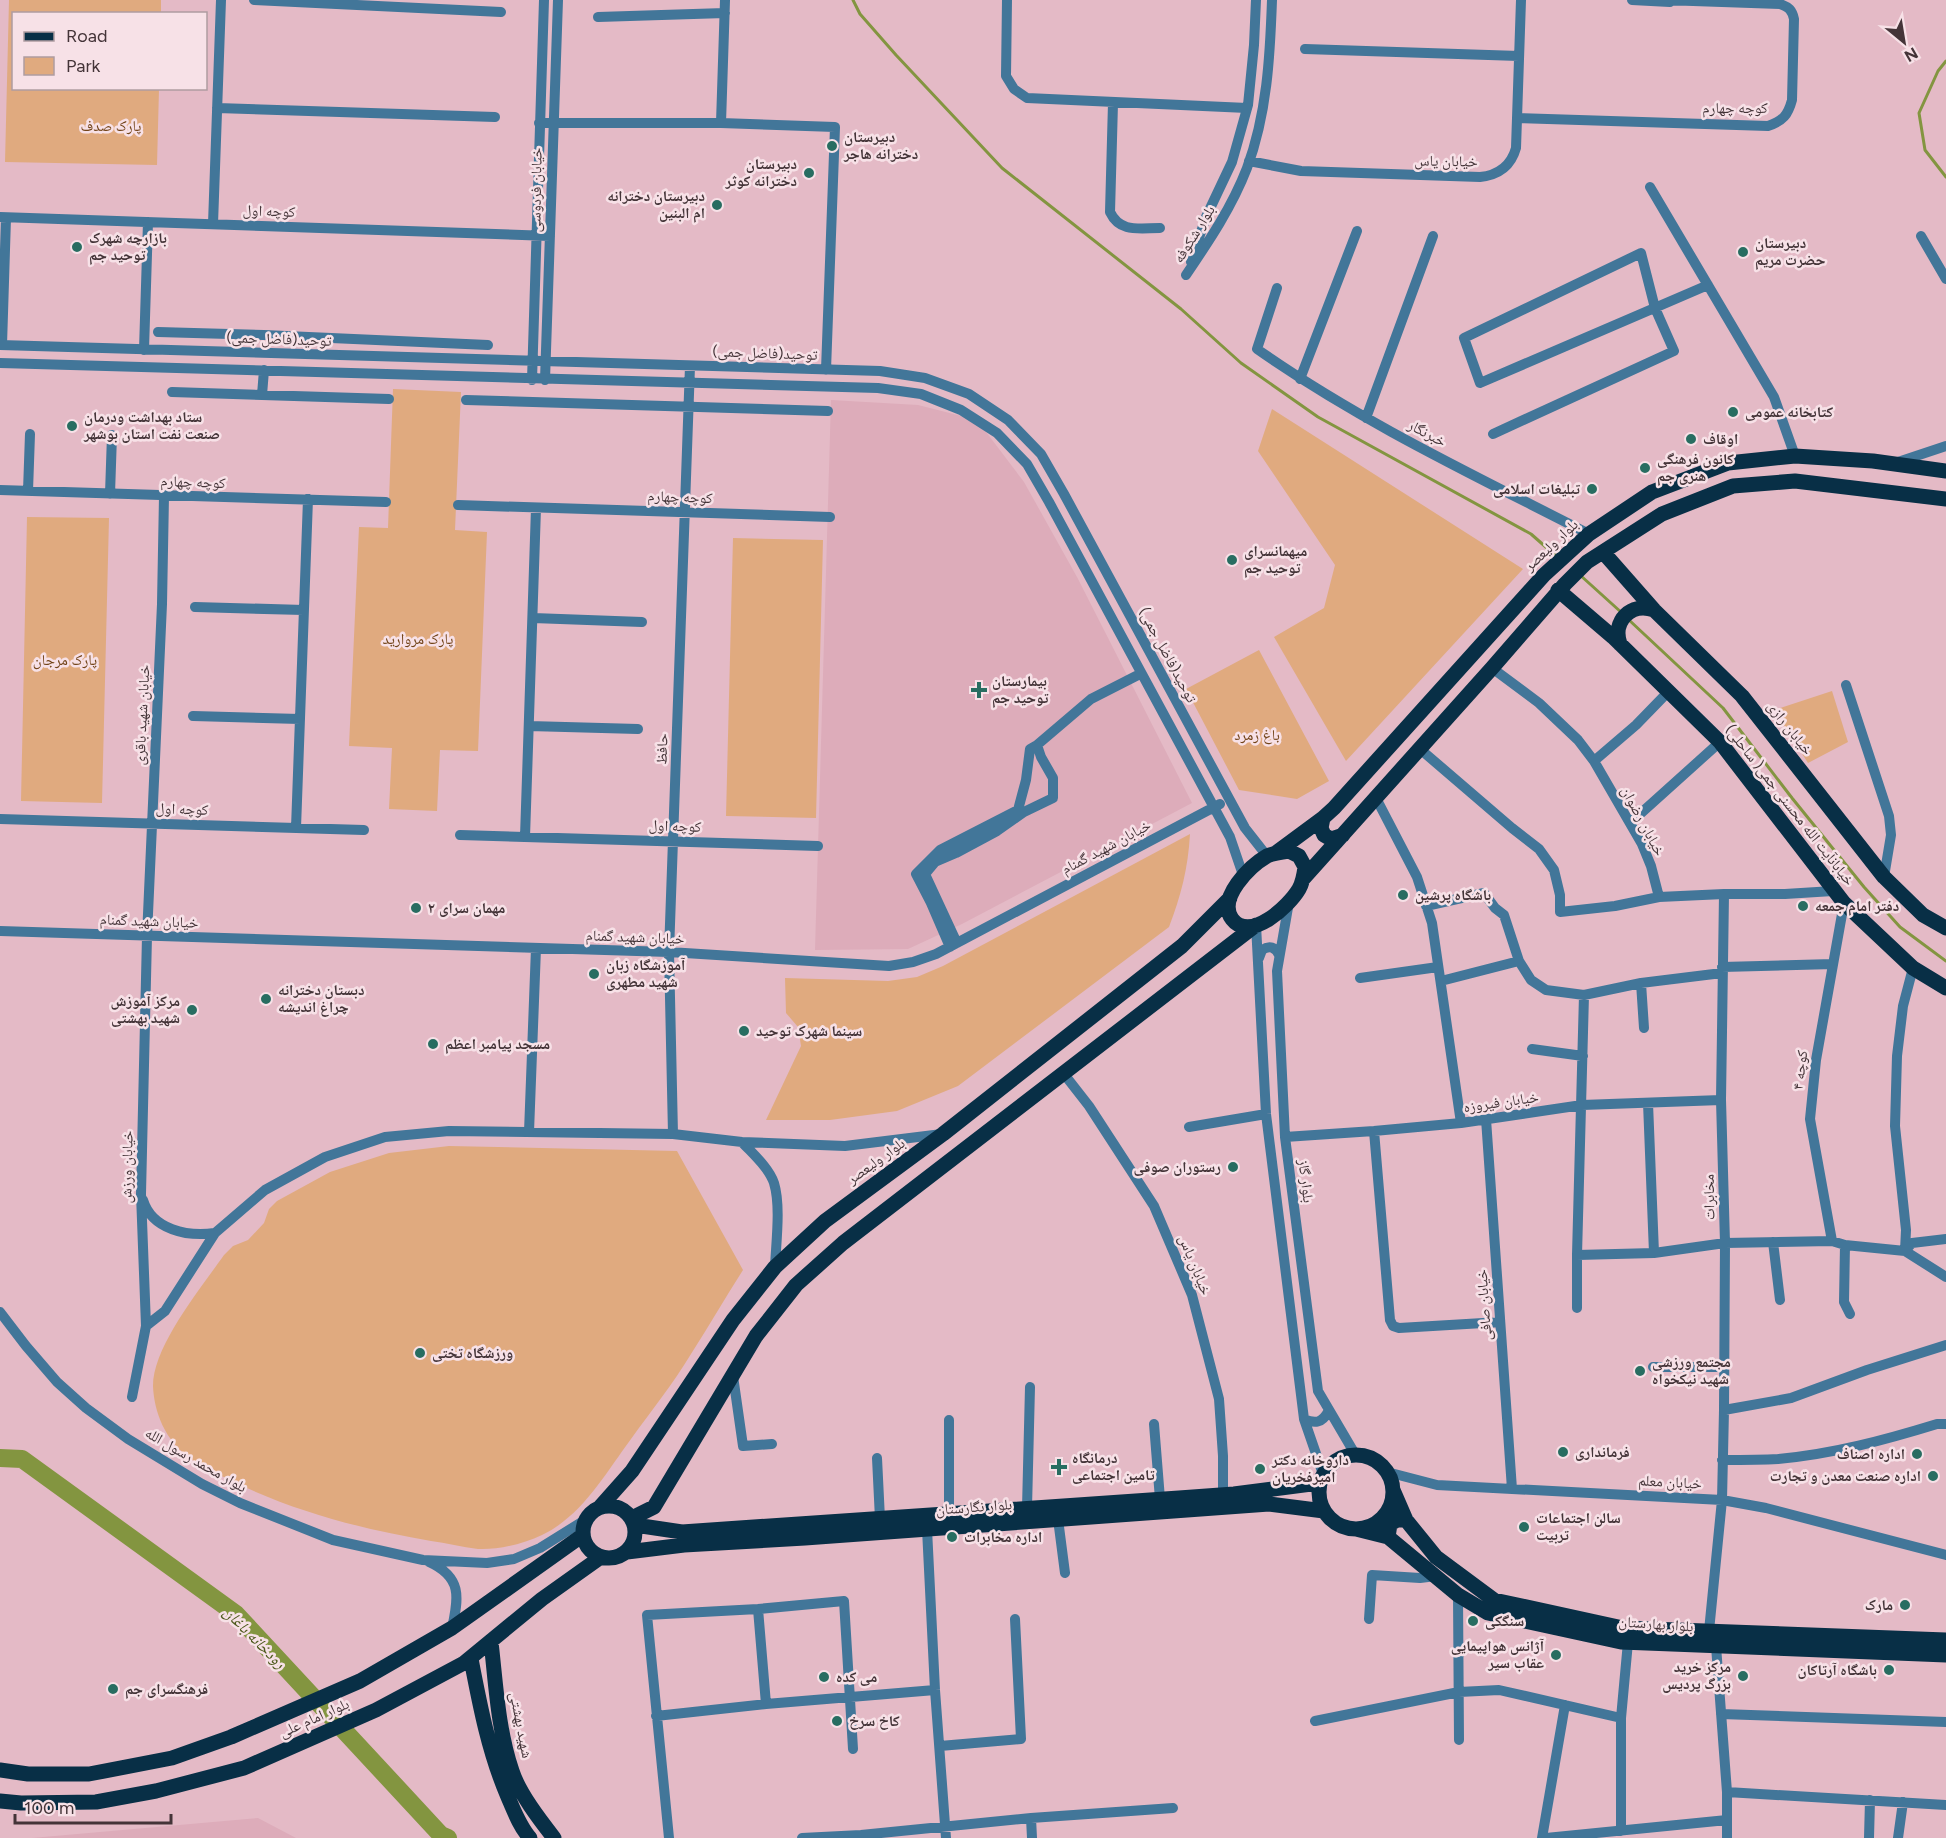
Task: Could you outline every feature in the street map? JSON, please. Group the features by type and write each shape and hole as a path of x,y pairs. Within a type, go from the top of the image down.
{"main road":[{"name":"بلوار ولیعصر","path":"600,1507 632,1471 733,1320 775,1267 825,1221 943,1134 1182,946 1230,898 1243,875 1323,818 1551,568 1589,534 1652,492 1728,464 1795,456 1946,471"},
{"path":"633,1521 654,1507 756,1336 795,1286 843,1243 1256,925 1279,912 1289,902 1303,879 1562,587 1587,562 1662,514 1733,486 1795,481 1946,499"},
{"name":"خیابان رازی","path":"1602,552 1654,610 1743,696 1884,877 1923,915 1946,928"},
{"name":"خیابانآیت الله محسنی جمی( ساحلی)","path":"1562,587 1720,742 1844,903 1913,968 1946,988"},
{"path":"1620,644 1619,626 1625,615 1636,609 1654,610"},
{"path":"1323,818 1321,825 1324,835 1331,839 1343,836"},
{"path":"1272,854 1289,850 1299,856 1305,867 1303,879"},
{"path":"1230,898 1228,910 1233,921 1244,927 1256,925"},
{"path":"1354,1454 1373,1459 1387,1472 1393,1490 1392,1500 1383,1517 1375,1523 1356,1529 1338,1524 1324,1511 1318,1493 1321,1478 1336,1460 1354,1454"},
{"name":"بلوار نگارستان","path":"633,1521 682,1532 1223,1495 1321,1478"},
{"name":"بلوار بهارستان","path":"1393,1490 1406,1520 1436,1557 1494,1600 1623,1628 1946,1640"},
{"name":"بلوار نگارستان","path":"627,1552 684,1545 1269,1504 1324,1511"},
{"path":"600,1507 621,1508 633,1521 633,1542 627,1552 610,1558 601,1557 589,1549 584,1528 589,1515 600,1507"},
{"path":"1388,1537 1390,1524 1397,1520 1406,1520"},
{"name":"بلوار امام علی","path":"0,1770 28,1774 89,1774 172,1758 231,1737 360,1681 452,1628 584,1528"},
{"name":"بلوار بهارستان","path":"1356,1529 1388,1537 1458,1595 1488,1613 1628,1642 1946,1655"},
{"name":"بلوار امام علی","path":"0,1801 96,1802 156,1791 244,1768 376,1710 471,1659 542,1599 601,1557"},
{"name":"شهید بهشتی","path":"490,1642 502,1731 512,1773 538,1817 554,1838"},
{"path":"471,1659 485,1728 497,1772 516,1816 530,1838"}],"street":[{"path":"213,224 221,0"},
{"path":"254,0 501,12"},
{"name":"خیابان فردوسی","path":"532,380 544,0"},
{"name":"خیابان فردوسی","path":"545,380 558,0"},
{"path":"721,123 725,0"},
{"path":"1007,0 1006,76 1014,89 1027,98 1247,108"},
{"name":"بلوار شکوفه","path":"1256,0 1247,108 1232,162 1206,217 1186,275 1220,224 1249,161 1264,108 1272,0"},
{"name":"خیابان یاس","path":"1249,161 1301,171 1489,176 1504,169 1514,156 1516,148 1521,0"},
{"path":"1632,0 1787,6"},
{"path":"1664,0 1787,6"},
{"name":"کوچه چهارم","path":"1517,118 1768,126 1780,122 1789,112 1792,100 1794,19 1787,6"},
{"path":"598,17 725,13"},
{"path":"1305,49 1519,56"},
{"path":"1113,103 1110,212 1114,222 1123,227 1160,228"},
{"path":"217,108 495,117"},
{"path":"539,123 721,123 835,127 826,370"},
{"path":"1650,187 1774,397 1795,456"},
{"path":"1,345 3,218"},
{"name":"کوچه اول","path":"3,218 550,236"},
{"path":"144,350 148,222"},
{"path":"1300,380 1357,231"},
{"path":"1366,418 1433,236"},
{"path":"1921,236 1946,279"},
{"path":"1493,434 1674,351 1655,308 1641,253 1464,338 1480,383 1655,308 1708,285"},
{"name":"خبرنگار","path":"1277,288 1257,349 1300,380 1366,418 1589,534"},
{"path":"158,333 264,335 488,345"},
{"path":"263,354 264,335"},
{"name":"توحید(فاضل جمی)","path":"1,345 545,363 880,371 926,378 969,394 1008,420 1041,454 1245,828 1272,854"},
{"path":"0,363 532,380 878,388 921,394 961,410 997,433 1027,464 1230,837 1243,875"},
{"name":"حافظ","path":"673,1134 669,952 690,366"},
{"path":"262,395 264,370"},
{"path":"172,392 389,399"},
{"path":"465,400 828,411"},
{"path":"28,491 30,434"},
{"path":"110,494 112,435"},
{"path":"1893,464 1946,446"},
{"name":"کوچه چهارم","path":"0,490 386,502"},
{"name":"خیابان شهید باقری","path":"147,936 162,604 164,496"},
{"path":"296,828 308,500"},
{"name":"کوچه چهارم","path":"458,505 830,517"},
{"path":"525,837 536,508"},
{"path":"195,607 304,610"},
{"path":"1115,623 1130,615"},
{"path":"532,618 642,622"},
{"name":"خیابان رضوان","path":"1492,668 1539,703 1578,740 1594,761 1642,844 1651,866 1659,897"},
{"path":"953,945 916,874 940,850 1018,810 1033,747 1091,699 1140,674"},
{"path":"1846,685 1889,816 1891,835 1884,877"},
{"path":"1594,761 1636,725 1669,691"},
{"path":"193,716 300,719"},
{"path":"529,726 638,729"},
{"path":"1629,823 1720,742"},
{"path":"953,945 925,874 935,862 997,831 1024,812 1053,798 1053,778 1033,747"},
{"path":"1420,749 1539,849 1554,870 1560,895 1560,912 1615,906 1659,897 1833,891"},
{"path":"1376,798 1417,877 1432,923 1461,1123"},
{"name":"خیابان شهید گمنام","path":"0,931 669,952 890,966 914,962 936,954 1229,799"},
{"name":"کوچه اول","path":"0,819 364,830"},
{"name":"کوچه اول","path":"460,835 818,846"},
{"path":"1426,906 1484,893 1495,908 1504,915 1519,961 1531,980 1546,990 1584,995 1722,970 1833,964"},
{"name":"مخابرات","path":"1709,1631 1722,1500 1725,1367 1725,1243 1721,1100 1724,894"},
{"name":"بلوار گاز","path":"1289,902 1277,970 1286,1137 1317,1391 1354,1454"},
{"name":"کوچه ۴","path":"1832,1241 1810,1119 1816,1060 1844,903"},
{"path":"1256,925 1266,1114 1304,1419 1321,1478"},
{"name":"خیابان ورزش","path":"132,1397 146,1326 141,1194 147,936"},
{"path":"1259,958 1262,950 1270,947 1278,951 1279,955"},
{"path":"529,1132 536,948"},
{"path":"1441,981 1519,961"},
{"path":"1360,978 1438,967"},
{"path":"1905,1251 1906,1230 1895,1126 1897,1056 1903,1006 1913,968"},
{"path":"1641,983 1644,1028"},
{"path":"1577,1308 1584,995"},
{"path":"1532,1049 1583,1056"},
{"name":"خیابان یاس","path":"1064,1074 1089,1106 1155,1206 1192,1295 1219,1399 1223,1495"},
{"name":"خیابان فیروزه","path":"1286,1137 1461,1123 1582,1105 1721,1100"},
{"path":"1648,1103 1654,1253"},
{"path":"1189,1127 1266,1114"},
{"name":"خیابان صافی","path":"1486,1119 1512,1489"},
{"path":"146,1326 165,1311 215,1233 265,1190 325,1157 386,1137 449,1131 673,1134 742,1142 846,1146 943,1134"},
{"path":"1374,1131 1390,1320 1393,1326 1399,1328 1500,1322"},
{"path":"742,1142 773,1183 776,1200 775,1267"},
{"path":"141,1194 144,1206 163,1225 188,1234 215,1233"},
{"path":"1905,1251 1912,1243 1946,1239"},
{"path":"1577,1255 1654,1253 1725,1243 1832,1241 1845,1245 1905,1251 1946,1277"},
{"path":"1773,1242 1780,1300"},
{"path":"1845,1245 1844,1302 1850,1314"},
{"name":"بلوار محمد رسول الله","path":"0,1312 49,1373 86,1408 128,1438 202,1484 278,1519 333,1540 423,1560"},
{"path":"1724,1410 1791,1398 1867,1370 1946,1345"},
{"path":"1653,1366 1725,1367"},
{"path":"733,1376 743,1446 772,1444"},
{"path":"1027,1508 1030,1387"},
{"path":"1304,1419 1318,1422 1325,1418 1328,1412"},
{"path":"949,1420 949,1514"},
{"path":"1722,1460 1778,1459 1831,1452 1884,1440 1937,1424 1946,1424"},
{"path":"1154,1425 1160,1499"},
{"path":"877,1458 880,1519"},
{"name":"خیابان معلم","path":"1387,1472 1437,1485 1722,1500 1766,1508 1946,1555"},
{"path":"1058,1519 1065,1573"},
{"path":"423,1560 488,1563 514,1559 584,1528"},
{"path":"927,1529 935,1690 946,1832"},
{"path":"423,1560 444,1569 454,1585 457,1599 452,1628"},
{"path":"1369,1619 1372,1575 1420,1578 1436,1576"},
{"path":"1458,1595 1459,1740"},
{"path":"669,1838 647,1615 758,1609 844,1601 853,1749"},
{"path":"758,1609 766,1704"},
{"path":"940,1746 1021,1739 1015,1619"},
{"path":"1621,1831 1621,1718 1628,1642"},
{"path":"1716,1646 1727,1792 1726,1838"},
{"path":"656,1716 935,1690"},
{"path":"1315,1721 1459,1692 1499,1690 1621,1718"},
{"path":"1565,1705 1544,1838 1727,1820"},
{"path":"1721,1714 1946,1722"},
{"path":"1727,1792 1946,1805"},
{"path":"1869,1838 1870,1800"},
{"path":"1898,1838 1903,1802"},
{"path":"802,1838 946,1832 1031,1818 1173,1808"},
{"path":"1031,1818 1032,1838"}],"shaded area":[{"name":"بیمارستان توحید جم","path":"831,400 918,405 977,420 1024,482 1077,577 1192,803 962,924 908,949 815,950"},
{"path":"258,1818 296,1838 32,1838 247,1819"}],"green space":[{"name":"پارک صدف","path":"9,0 161,0 161,12 12,12 12,90 159,90 157,165 5,162"},
{"name":"پارک مروارید","path":"393,389 461,392 455,530 487,532 478,751 440,750 437,811 389,809 392,748 349,746 359,527 388,528"},
{"path":"1272,409 1523,569 1346,761 1274,637 1324,608 1335,565 1258,451"},
{"name":"پارک مرجان","path":"27,517 109,518 102,803 21,801"},
{"path":"733,538 823,540 816,818 726,816"},
{"name":"باغ زمرد","path":"1259,650 1329,781 1297,799 1239,790 1186,689"},
{"path":"1832,691 1848,742 1808,763 1774,710"},
{"path":"1190,834 1183,882 1169,927 958,1086 897,1111 830,1120 766,1120 801,1046 798,1027 786,1013 785,978 888,981 917,977 943,966"},
{"path":"449,1146 677,1151 743,1270 677,1376 581,1506 556,1527 542,1535 510,1546 478,1549 379,1531 302,1510 207,1469 180,1450 167,1434 159,1416 153,1386 155,1370 169,1336 191,1300 224,1255 233,1246 248,1240 264,1223 269,1209 277,1201 330,1172 389,1153"}],"waterway":[{"path":"853,0 860,14 896,55 1002,168 1181,309 1241,363 1318,417 1531,534 1556,556"},
{"path":"1946,61 1938,71 1919,113 1925,150 1946,177"},
{"path":"1580,575 1622,613"},
{"path":"1629,620 1723,708 1792,798 1864,887 1900,927 1946,961"},
{"name":"رودخانه باغان","path":"0,1458 22,1459 236,1614 441,1835 448,1838"}],"place":[{"name":"دبیرستان دخترانه هاجر","path":"832,146"},
{"name":"دبیرستان دخترانه کوثر","path":"809,173"},
{"name":"دبیرستان دخترانه ام البنین","path":"717,205"},
{"name":"بازارچه شهرک توحید جم","path":"77,247"},
{"name":"دبیرستان حضرت مریم","path":"1743,252"},
{"name":"کتابخانه عمومی","path":"1733,412"},
{"name":"ستاد بهداشت ودرمان صنعت نفت استان بوشهر","path":"72,426"},
{"name":"اوقاف","path":"1691,439"},
{"name":"کانون فرهنگی هنری جم","path":"1645,468"},
{"name":"تبلیغات اسلامی","path":"1592,489"},
{"name":"میهمانسرای توحید جم","path":"1232,560"},
{"name":"بیمارستان توحید جم","path":"979,690"},
{"name":"باشگاه پرشین","path":"1403,895"},
{"name":"دفتر امام جمعه","path":"1803,906"},
{"name":"مهمان سرای ۲","path":"416,908"},
{"name":"آموزشگاه زبان شهید مطهری","path":"594,974"},
{"name":"دبستان دخترانه چراغ اندیشه","path":"266,999"},
{"name":"مرکز آموزش شهید بهشتی","path":"192,1010"},
{"name":"سینما شهرک توحید","path":"744,1031"},
{"name":"مسجد پیامبر اعظم","path":"433,1044"},
{"name":"رستوران صوفی","path":"1233,1167"},
{"name":"ورزشگاه تختی","path":"420,1353"},
{"name":"مجتمع ورزشی شهید نیکخواه","path":"1640,1371"},
{"name":"فرمانداری","path":"1563,1452"},
{"name":"اداره اصناف","path":"1917,1454"},
{"name":"درمانگاه تامین اجتماعی","path":"1059,1467"},
{"name":"داروخانه دکتر امیرفخریان","path":"1260,1469"},
{"name":"اداره صنعت معدن و تجارت","path":"1933,1476"},
{"name":"سالن اجتماعات تربیت","path":"1524,1527"},
{"name":"اداره مخابرات","path":"952,1537"},
{"name":"مارک","path":"1905,1605"},
{"name":"سنگکی","path":"1473,1621"},
{"name":"آژانس هواپیمایی عقاب سیر","path":"1556,1655"},
{"name":"باشگاه آرتاکان","path":"1889,1670"},
{"name":"مرکز خرید بزرگ پردیس","path":"1743,1676"},
{"name":"می کده","path":"824,1677"},
{"name":"فرهنگسرای جم","path":"113,1689"},
{"name":"کاخ سرخ","path":"837,1721"}]}
